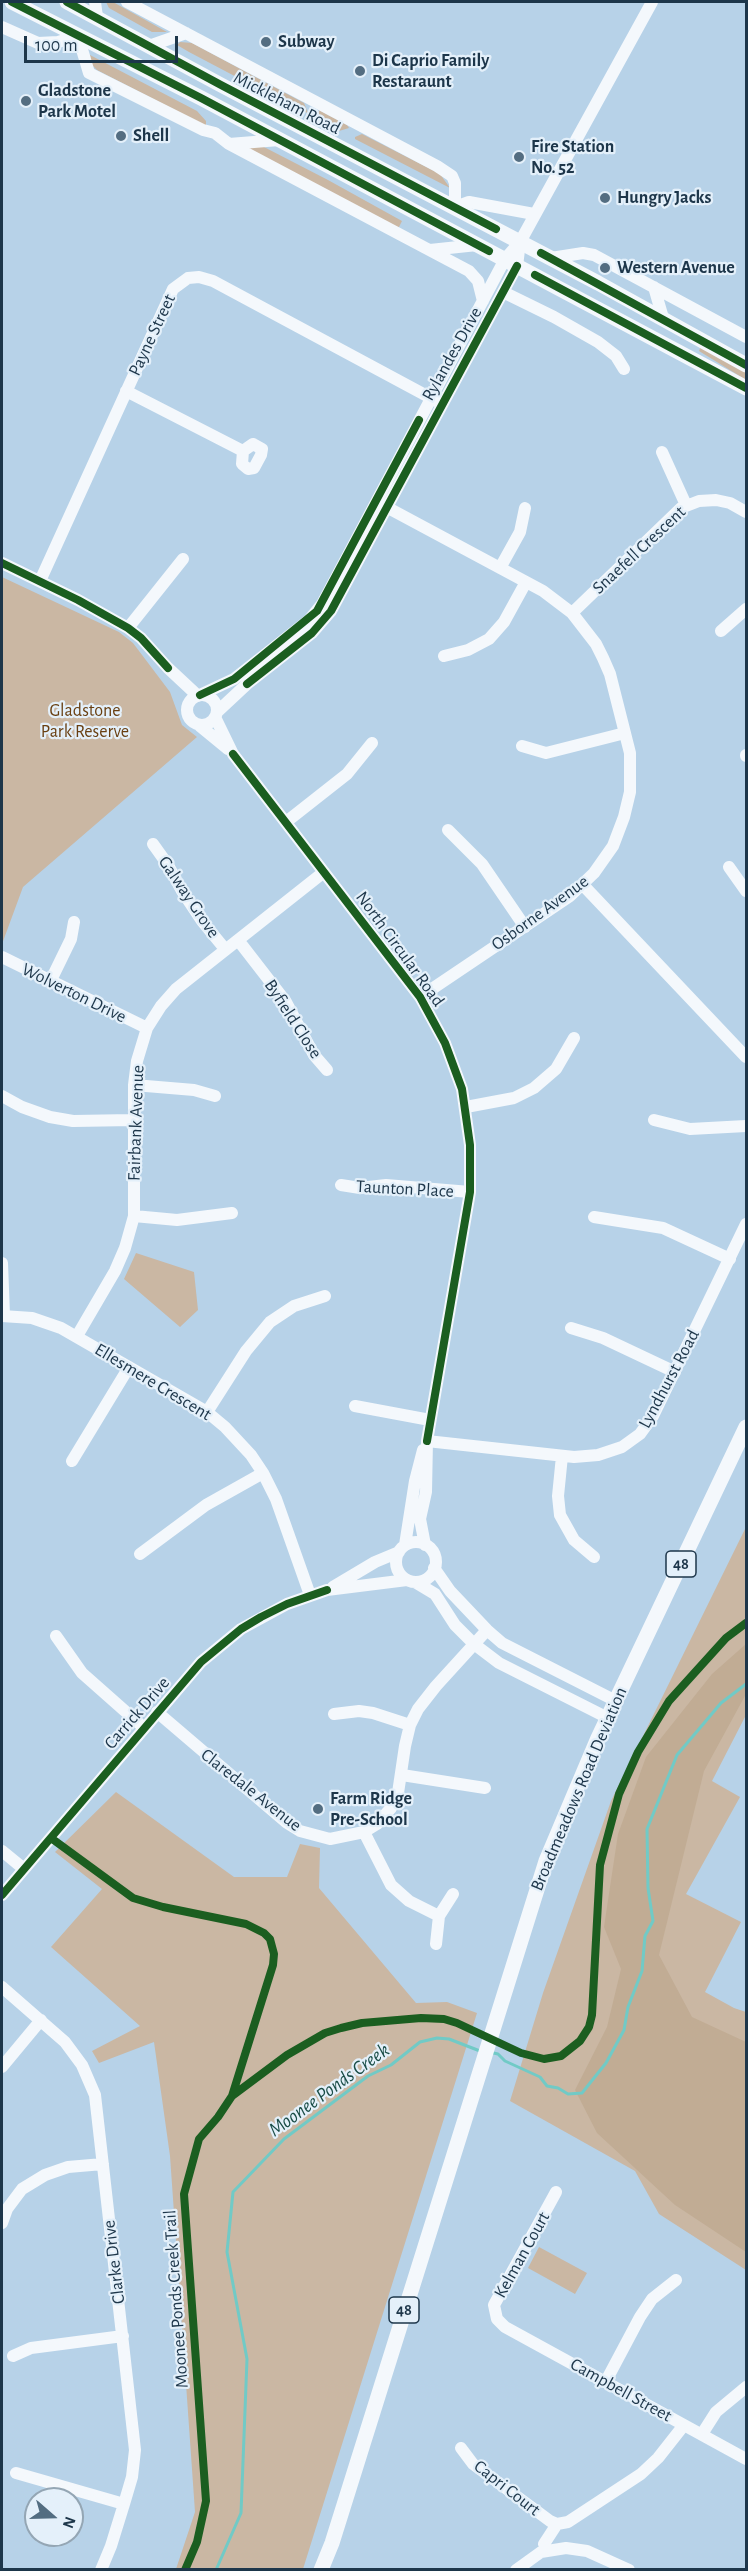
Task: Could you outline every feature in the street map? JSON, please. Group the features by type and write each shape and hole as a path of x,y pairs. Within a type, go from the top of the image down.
{"main road":[{"name":"Mickleham Road","path":"12,2 279,140 747,388"},
{"name":"Mickleham Road","path":"67,2 96,9 149,46 551,258 747,365"},
{"name":"Broadmeadows Road Deviation","path":"321,2570 332,2543 546,1861 608,1718 747,1427"},
{"name":"Broadmeadows Road Deviation","path":"327,2570 332,2543"}],"street":[{"name":"Mickleham Road","path":"127,2 437,166 452,176 455,183 455,207"},
{"path":"511,263 534,214 652,2"},
{"path":"2,27 38,43 58,42 78,36 89,72 203,130 215,133 229,144 474,275 481,287 483,301"},
{"path":"149,46 186,33"},
{"path":"229,144 279,140"},
{"path":"455,207 469,201 534,214"},
{"path":"429,250 477,244"},
{"path":"551,258 583,253 594,255 747,337"},
{"name":"Rylandes Drive","path":"436,400 503,292 511,263"},
{"name":"Rylandes Drive","path":"216,715 235,693 293,640 322,604 382,505 436,400 483,301 511,263"},
{"name":"Payne Street","path":"40,581 173,289 188,278 199,277 213,281 436,400"},
{"path":"654,287 663,318"},
{"path":"503,292 554,316 598,342 616,356 624,369"},
{"path":"126,391 243,452"},
{"path":"662,452 686,505"},
{"name":"Snaefell Crescent","path":"572,613 669,518 686,505 716,500 730,503 747,512"},
{"path":"382,505 500,568 520,532 525,508"},
{"path":"128,628 168,582 183,559"},
{"path":"2,563 128,628 141,638 168,668 199,696 212,700 216,715 209,724 200,726 188,718 188,704 168,668"},
{"name":"Osborne Avenue","path":"420,997 583,885 612,846 628,804 630,764 625,733 603,657 596,644 572,613 556,600 500,568"},
{"path":"444,656 474,648 489,639 504,622 526,582"},
{"path":"721,631 747,609"},
{"name":"Rylandes Drive","path":"199,696 234,679 293,640"},
{"path":"188,704 199,696"},
{"name":"North Circular Road","path":"216,715 233,754"},
{"name":"North Circular Road","path":"200,726 233,754 420,997 436,1023 452,1059 466,1107 471,1155 470,1192 427,1441 426,1492 420,1520 425,1545"},
{"path":"522,746 546,753 625,733"},
{"path":"286,822 347,774 372,743"},
{"path":"448,830 482,864 525,927"},
{"name":"Galway Grove","path":"153,844 202,921 225,949"},
{"path":"729,867 747,891"},
{"name":"Fairbank Avenue","path":"77,1336 115,1271 125,1248 134,1216 134,1085 137,1061 147,1028 176,989 324,872"},
{"path":"583,885 747,1057"},
{"path":"51,980 71,939 74,922"},
{"name":"Byfield Close","path":"238,940 286,1002 314,1055 327,1070"},
{"name":"Wolverton Drive","path":"2,957 147,1028"},
{"path":"466,1107 513,1098 534,1089 556,1069 574,1038"},
{"path":"134,1085 194,1090 215,1096"},
{"path":"2,1096 22,1107 50,1117 73,1121 133,1120"},
{"path":"654,1120 690,1129 747,1126"},
{"name":"Taunton Place","path":"341,1185 360,1188 386,1185 470,1192"},
{"path":"134,1216 177,1220 232,1213"},
{"path":"594,1217 663,1228 730,1259"},
{"name":"Lyndhurst Road","path":"427,1441 562,1456 598,1455 611,1452 629,1442 647,1427 747,1224"},
{"path":"2,1263 3,1316"},
{"path":"207,1412 258,1334 270,1322 294,1306 325,1296"},
{"name":"Ellesmere Crescent","path":"3,1316 46,1322 77,1336 207,1412 237,1439 263,1473 276,1499 310,1595"},
{"path":"571,1328 603,1338 675,1372"},
{"path":"72,1461 129,1367"},
{"path":"356,1406 430,1420"},
{"name":"North Circular Road","path":"402,1549 415,1481 427,1441"},
{"path":"562,1456 558,1496 560,1515 574,1540 594,1557"},
{"path":"140,1554 206,1505 263,1473"},
{"path":"411,1581 427,1578 434,1568 435,1556 425,1545 415,1542 402,1549 396,1564 402,1576 411,1581 435,1594 455,1624 474,1644 499,1663 608,1718"},
{"name":"Carrick Drive","path":"327,1590 402,1549"},
{"path":"375,1562 381,1583"},
{"path":"434,1568 450,1592 502,1643 616,1701"},
{"name":"Carrick Drive","path":"2,1896 201,1662 241,1629 287,1604 327,1590 411,1581"},
{"name":"Claredale Avenue","path":"157,1712 287,1823 300,1831 330,1839 364,1832 377,1824 391,1808 398,1793 410,1725 418,1709 487,1630"},
{"path":"56,1636 82,1672 144,1727"},
{"path":"538,1684 546,1666"},
{"path":"334,1713 358,1711 373,1713 410,1725"},
{"path":"402,1775 485,1788"},
{"path":"364,1832 391,1885 409,1901 439,1916"},
{"path":"2,1851 24,1869"},
{"path":"436,1944 439,1916 453,1894"},
{"name":"Clarke Drive","path":"2,1987 65,2042 82,2066 94,2095 135,2450 132,2477 111,2546 101,2570"},
{"path":"2,2067 41,2020"},
{"path":"2,2223 7,2209 22,2189 45,2175 68,2167 103,2164"},
{"name":"Kelman Court","path":"497,2319 494,2305 556,2192"},
{"path":"606,2381 652,2299 676,2280"},
{"name":"Campbell Street","path":"497,2319 505,2327 747,2459"},
{"path":"13,2356 31,2348 123,2336"},
{"path":"702,2434 716,2412 747,2387"},
{"path":"553,2544 557,2524 568,2522 641,2475 658,2458 684,2425"},
{"name":"Capri Court","path":"461,2448 473,2464 550,2522 557,2524"},
{"path":"16,2473 124,2504"},
{"path":"514,2570 528,2553 553,2544 580,2541 594,2546 623,2566"}],"green space":[{"path":"106,2 113,2 167,32 152,32 109,8"},
{"path":"180,42 192,43 304,103 308,113 189,52 177,45"},
{"path":"90,55 197,111 206,121 206,126 97,70 92,65"},
{"path":"319,110 349,128 339,131 317,120"},
{"path":"362,134 440,174 450,188 355,139"},
{"path":"245,147 264,147 328,180 402,221 398,229"},
{"path":"701,346 746,370 746,380 699,351"},
{"name":"Gladstone Park Reserve","path":"2,577 119,632 133,643 170,692 182,725 197,737 23,887 2,944"},
{"path":"136,1253 194,1272 198,1310 180,1327 124,1279"},
{"path":"746,1527 746,1715 712,1781 740,1797 686,1894 741,1922 705,1992 746,2012 746,2270 659,2214 635,2171 510,2101 543,1993 611,1801"},
{"path":"116,1792 234,1877 287,1877 300,1844 320,1848 319,1888 416,2003 447,2002 477,2013 303,2569 176,2569 195,2512 170,2156 154,2042 99,2063 92,2051 140,2026 51,1947 102,1889 55,1852"},
{"path":"539,2247 587,2273 575,2294 528,2268"}],"shaded area":[{"path":"746,1644 746,1694 704,1771 659,1955 692,2017 746,2042 746,2252 675,2205 597,2133 575,2090 607,2027 621,1969 604,1927 618,1834 646,1757 712,1674"}],"waterway":[{"name":"Moonee Ponds Creek","path":"489,2052 498,2054 505,2061 540,2077 547,2086 558,2088 568,2094 582,2093 606,2063 624,2030 628,2007 642,1971 645,1936 653,1921 648,1888 647,1829 677,1755 721,1703 746,1684"},
{"name":"Moonee Ponds Creek","path":"216,2570 241,2513 247,2359 227,2252 233,2192 284,2139 368,2076 391,2065 420,2042 437,2038 449,2039 480,2051"}],"cycle path":[{"path":"12,2 201,98 489,251"},
{"path":"67,2 496,229"},
{"path":"541,253 746,365"},
{"path":"247,684 312,633 331,611 517,266"},
{"path":"535,275 746,388"},
{"path":"200,695 234,679 317,611 419,420"},
{"path":"2,563 78,600 128,628 141,638 168,668"},
{"path":"233,754 420,997 445,1043 462,1089 470,1145 470,1192 427,1441"},
{"path":"2,1895 201,1662 241,1629 261,1617 287,1604 327,1590"},
{"name":"Moonee Ponds Creek Trail","path":"185,2570 197,2542 206,2501 184,2194 199,2139 232,2096 287,2055 325,2033 341,2028 362,2023 421,2018 444,2019 521,2053 544,2059 561,2056 580,2041 589,2027 592,2015 600,1865 619,1794 638,1752 669,1701 726,1638 746,1623"},
{"path":"51,1838 133,1898 163,1907 246,1924 264,1933 270,1939 274,1954 273,1965 232,2096"}],"place":[{"name":"Subway","path":"266,42"},
{"name":"Di Caprio Family Restaraunt","path":"360,71"},
{"name":"Gladstone Park Motel","path":"26,101"},
{"name":"Shell","path":"121,136"},
{"name":"Fire Station No. 52","path":"519,157"},
{"name":"Hungry Jacks","path":"605,198"},
{"name":"Western Avenue","path":"605,268"},
{"name":"Farm Ridge Pre-School","path":"318,1809"}]}
